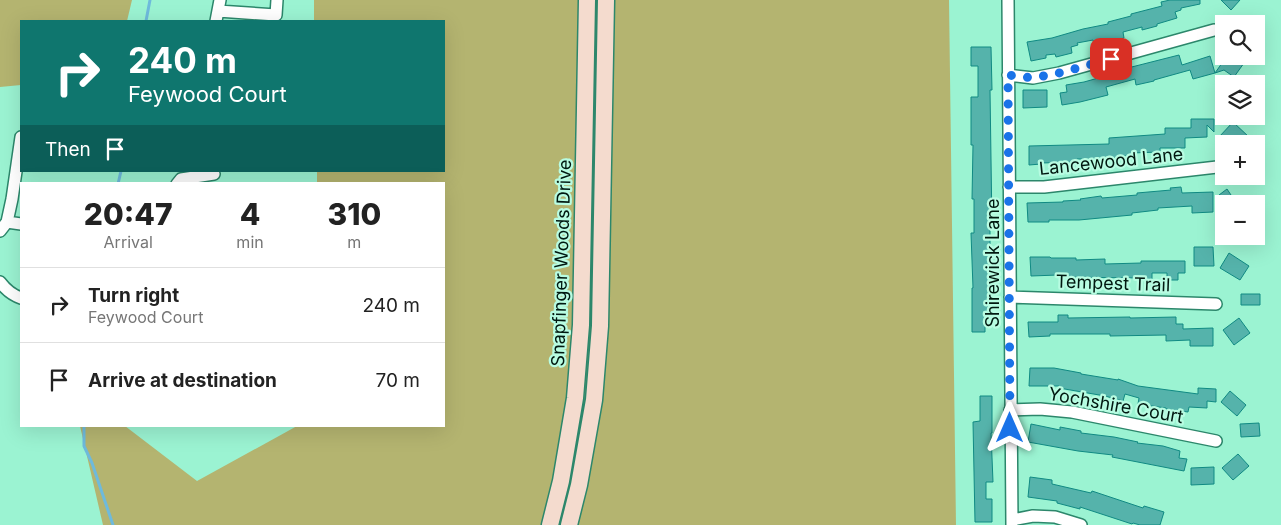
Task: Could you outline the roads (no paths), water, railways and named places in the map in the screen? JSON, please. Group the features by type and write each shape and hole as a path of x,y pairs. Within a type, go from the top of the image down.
{"main road":[{"name":"Snapfinger Woods Drive","path":"550,525 561,481 575,398 581,324 587,0"},
{"path":"569,525 581,476 594,400 600,326 606,0"}],"street":[{"path":"218,11 276,15 277,0"},
{"name":"Shirewick Lane","path":"1008,0 1012,523"},
{"path":"1008,75 1033,78 1059,73 1214,30"},
{"path":"20,144 12,199 4,226 20,224"},
{"name":"Lancewood Lane","path":"1009,187 1044,187 1215,166"},
{"path":"179,182 181,179 213,176"},
{"path":"0,282 15,296 20,298"},
{"name":"Tempest Trail","path":"1010,297 1216,304"},
{"path":"577,370 596,369"},
{"name":"Yochshire Court","path":"1010,410 1040,409 1072,412 1216,441"},
{"path":"1012,523 1034,516 1055,517 1081,525"}],"waterway":[{"path":"146,20 150,0"},
{"path":"118,182 121,172"},
{"path":"84,427 84,446 92,463 113,525"}]}
